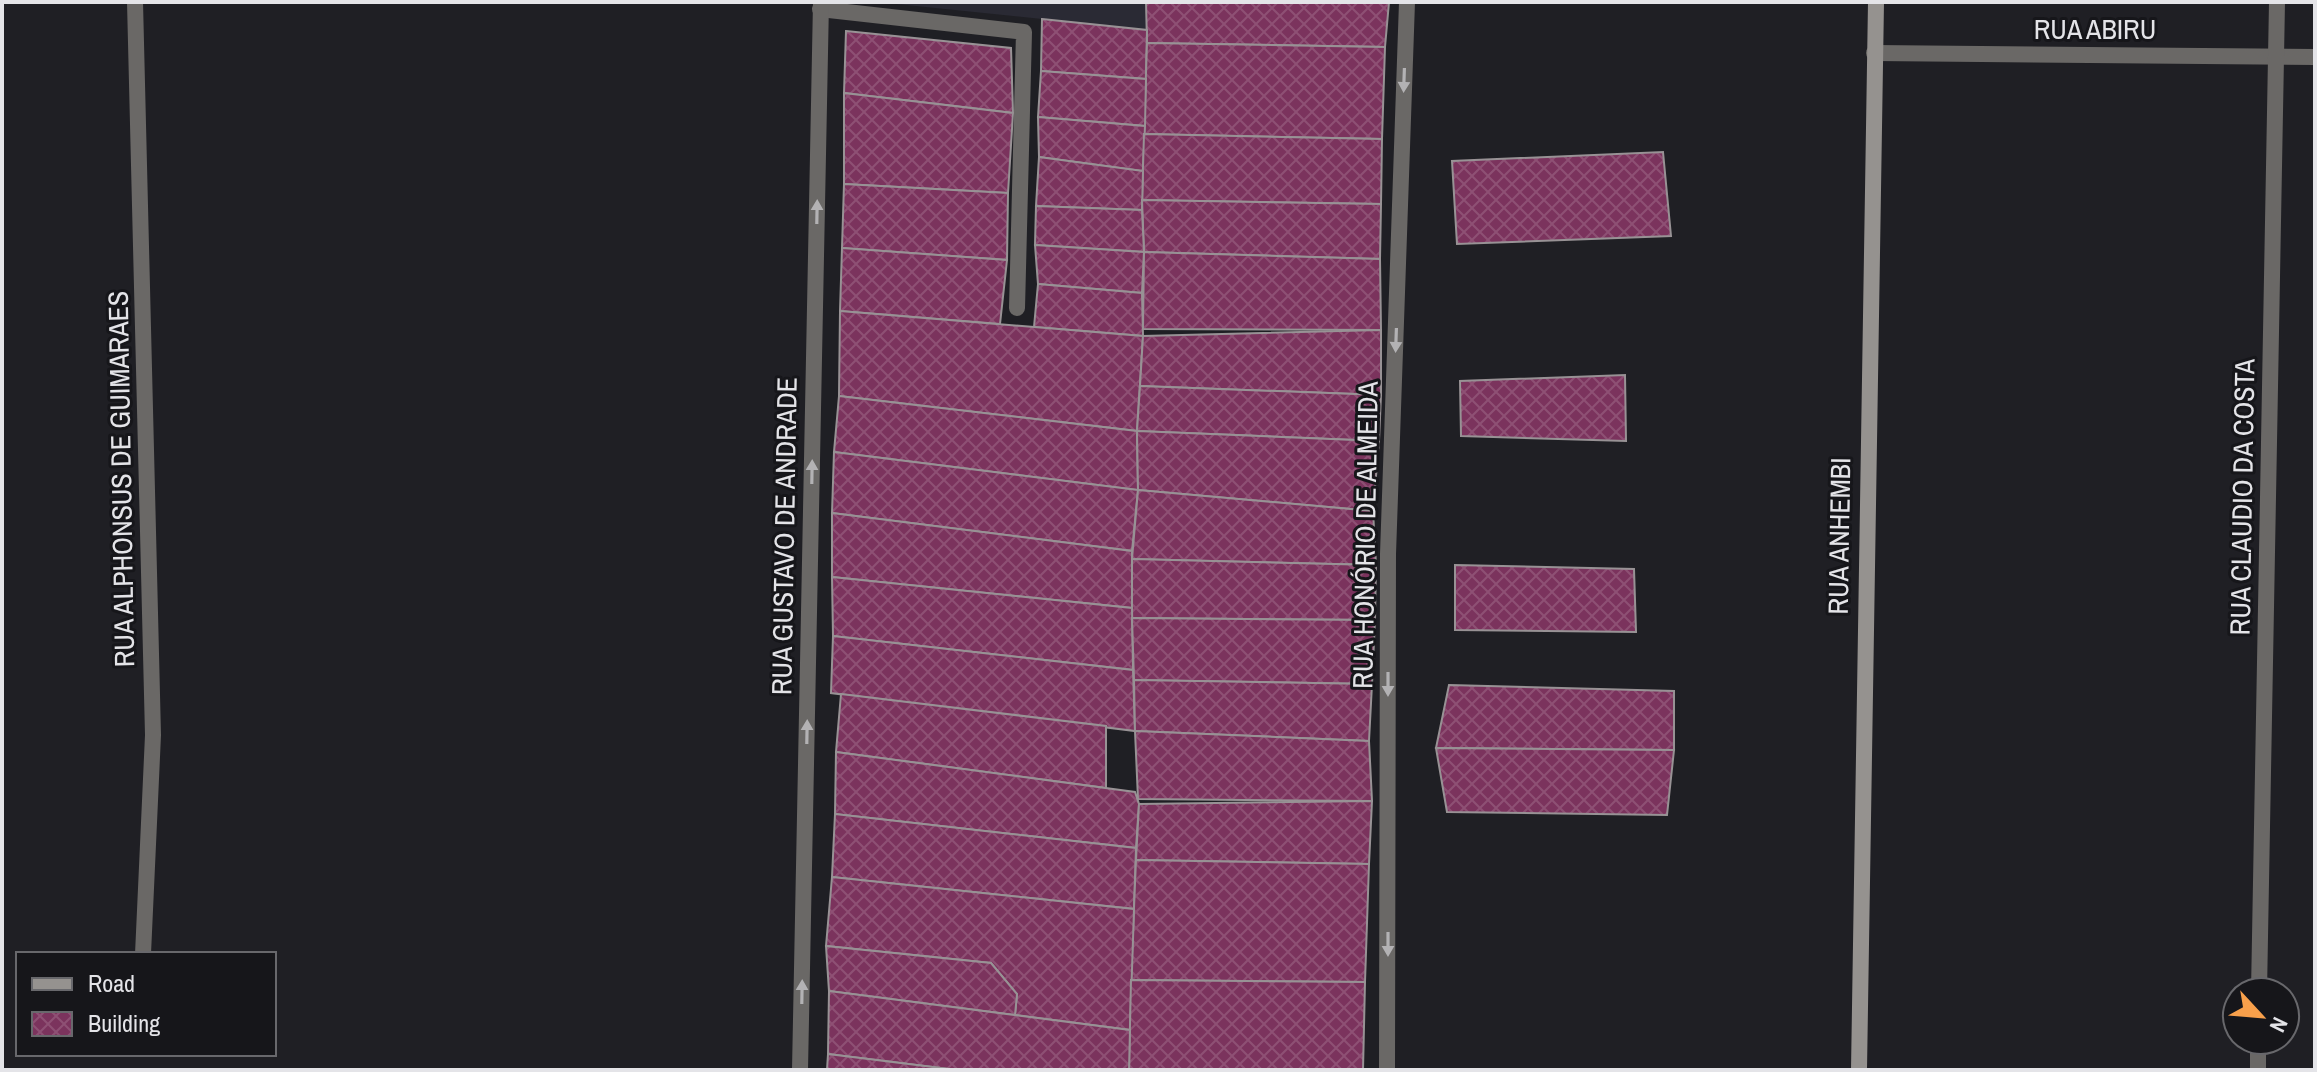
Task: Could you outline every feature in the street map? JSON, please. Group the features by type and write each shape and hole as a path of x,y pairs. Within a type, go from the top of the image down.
{"street":[{"name":"RUA ALPHONSUS DE GUIMARAES","path":"135,2 153,735 143,952"},
{"name":"RUA HONÓRIO DE ALMEIDA","path":"1387,1070 1388,554 1407,2"},
{"name":"RUA ANHEMBI","path":"1859,1070 1876,2"},
{"name":"RUA CLAUDIO DA COSTA","path":"2259,976 2277,2"},
{"path":"820,5 1024,32 1017,308"},
{"name":"RUA GUSTAVO DE ANDRADE","path":"800,1070 820,5"},
{"name":"RUA ABIRU","path":"1874,53 2315,57"}],"shaded area":[{"path":"877,2 1146,2 1147,30 1042,19"}],"building":[{"path":"1146,2 1389,2 1385,47 1147,43"},
{"path":"1042,19 1147,30 1146,79 1041,71"},
{"path":"846,31 1011,48 1013,113 844,93"},
{"path":"1147,43 1385,47 1382,139 1144,134"},
{"path":"1041,71 1146,79 1145,126 1038,117"},
{"path":"844,93 1013,113 1008,193 844,184"},
{"path":"1038,117 1145,126 1143,171 1039,157"},
{"path":"1144,134 1382,139 1381,204 1142,200"},
{"path":"1663,152 1671,236 1457,244 1452,161"},
{"path":"1039,157 1143,171 1142,210 1036,206"},
{"path":"844,184 1008,193 1007,260 842,248"},
{"path":"1142,200 1381,204 1380,259 1144,252"},
{"path":"1036,206 1142,210 1144,252 1035,245"},
{"path":"1035,245 1144,252 1142,293 1038,284"},
{"path":"842,248 1007,260 1000,324 840,311"},
{"path":"1144,252 1380,259 1381,330 1143,329"},
{"path":"1038,284 1142,293 1143,336 1034,327"},
{"path":"840,311 1143,336 1137,431 839,396"},
{"path":"1381,330 1381,395 1140,386 1143,336"},
{"path":"1625,375 1626,441 1461,436 1460,381"},
{"path":"1140,386 1381,395 1379,441 1137,431"},
{"path":"839,396 1137,431 1138,490 834,452"},
{"path":"1137,431 1379,441 1373,511 1138,490"},
{"path":"834,452 1138,490 1132,551 832,513"},
{"path":"1138,490 1373,511 1376,565 1132,559"},
{"path":"832,513 1132,551 1132,608 832,577"},
{"path":"1132,559 1376,565 1375,620 1132,618"},
{"path":"1455,565 1634,569 1636,632 1455,630"},
{"path":"832,577 1132,608 1133,670 833,636"},
{"path":"1132,618 1375,620 1372,684 1134,680"},
{"path":"833,636 1133,670 1135,731 831,693"},
{"path":"1134,680 1372,684 1369,741 1135,731"},
{"path":"1449,685 1674,691 1674,750 1436,748"},
{"path":"841,694 1106,726 1106,788 836,752"},
{"path":"1135,731 1369,741 1372,801 1138,799"},
{"path":"1436,748 1674,750 1667,815 1447,812"},
{"path":"836,752 1135,792 1139,804 1136,848 835,814"},
{"path":"1372,801 1369,864 1136,860 1139,804"},
{"path":"835,814 1136,848 1134,909 832,877"},
{"path":"1136,860 1369,864 1365,982 1131,980"},
{"path":"832,877 1134,909 1130,1030 1015,1015 1017,994 991,963 826,946"},
{"path":"826,946 991,963 1017,994 1015,1015 829,991"},
{"path":"1131,980 1365,982 1363,1070 1129,1070"},
{"path":"829,991 1130,1030 1129,1070 957,1070 828,1054"},
{"path":"828,1054 957,1070 827,1070"}]}
